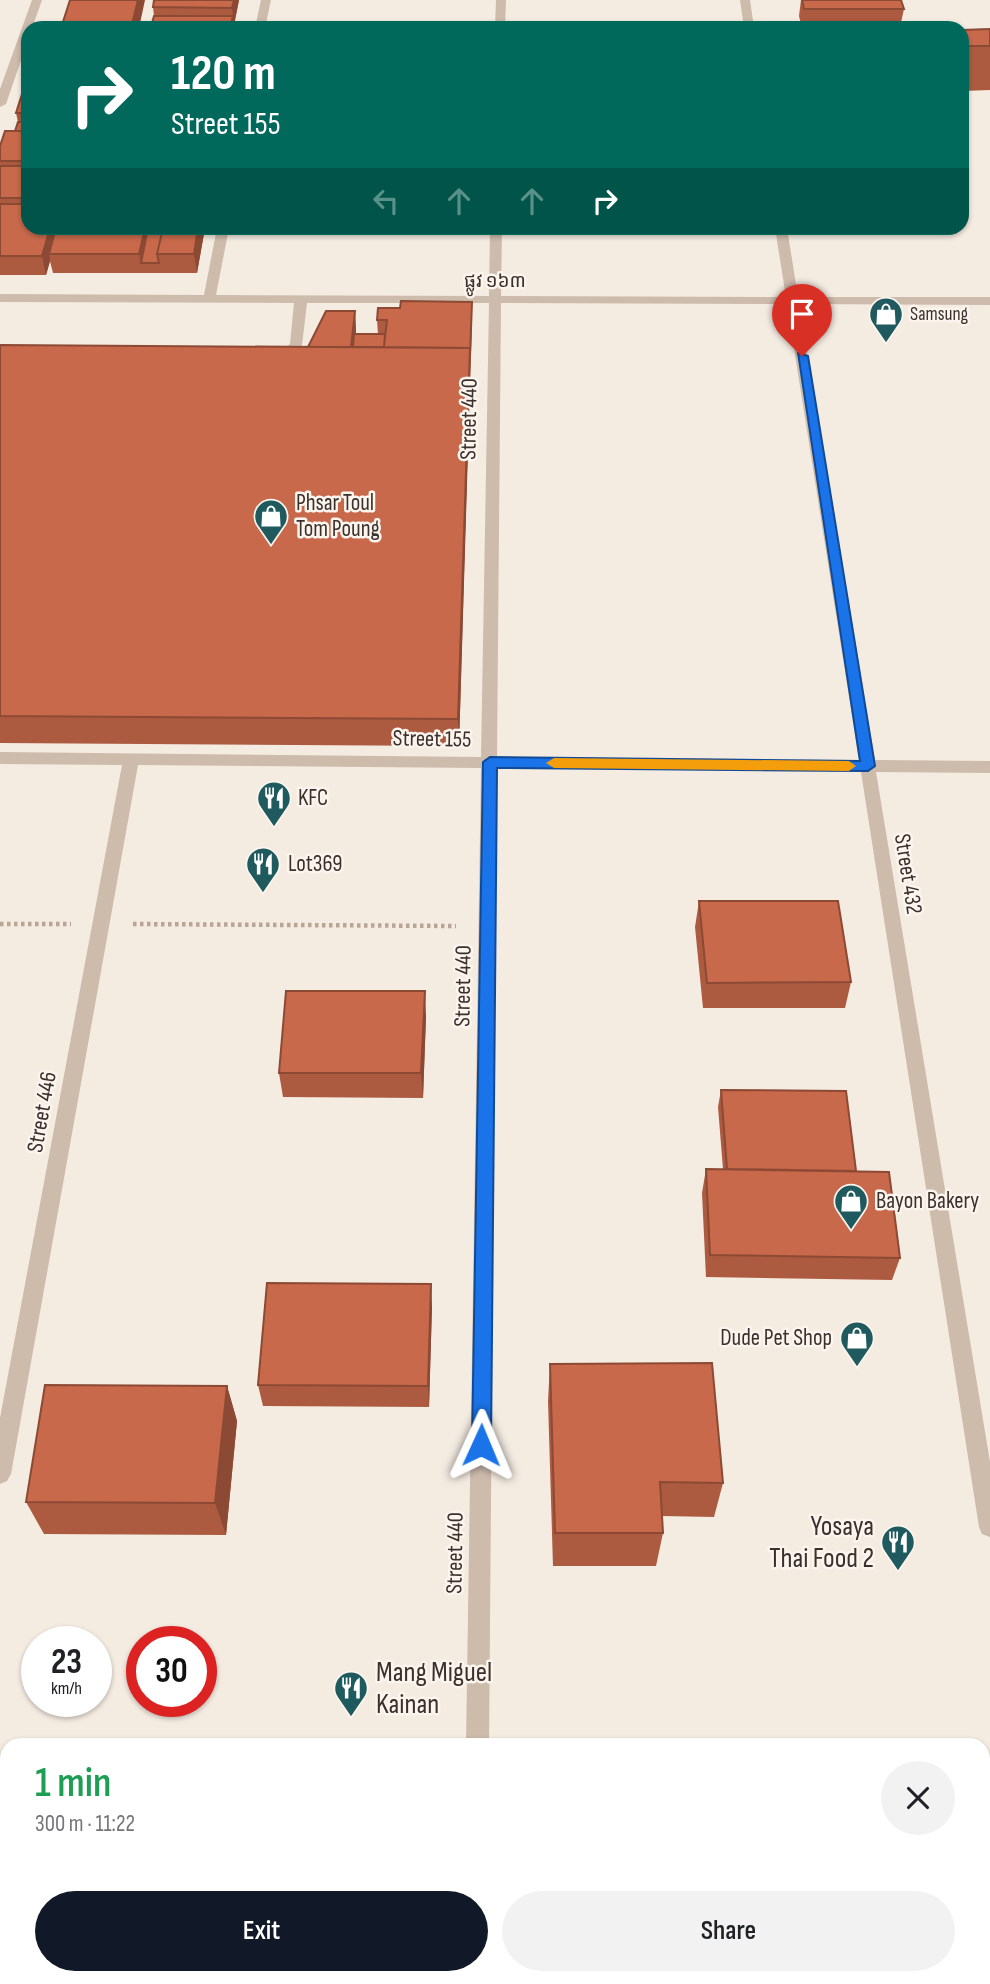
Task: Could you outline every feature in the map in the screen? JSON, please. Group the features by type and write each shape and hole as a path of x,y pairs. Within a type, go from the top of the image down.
{"street":[{"path":"30,21 37,0"},
{"path":"262,21 266,0"},
{"path":"500,0 500,21"},
{"path":"745,0 748,21"},
{"path":"0,104 21,45"},
{"path":"209,299 222,235"},
{"name":"Street 440","path":"477,1738 496,235"},
{"name":"Street 432","path":"782,235 990,1527"},
{"name":"ផ្លូវ ១៦៣","path":"0,298 990,301"},
{"path":"257,356 284,356 296,345 301,299"},
{"name":"Street 155","path":"0,758 990,767"},
{"name":"Street 446","path":"0,1474 131,759"}],"path":[{"path":"0,924 489,927"}],"building":[{"path":"70,0 138,0 133,21 63,21"},
{"path":"154,0 234,0 232,8 153,7"},
{"path":"802,0 901,0 904,9 804,9"},
{"path":"154,16 233,16 232,21 153,21"},
{"path":"990,29 990,46 969,46 969,30"},
{"path":"21,97 21,113 16,113"},
{"path":"18,122 21,122 21,131 15,131"},
{"path":"5,131 21,131 21,161 0,161 0,146"},
{"path":"0,166 21,166 21,198 0,198"},
{"path":"0,204 21,204 21,235 48,235 42,256 0,256"},
{"path":"54,235 143,235 139,254 49,254"},
{"path":"147,235 161,235 157,254 159,263 141,263"},
{"path":"161,235 197,235 194,254 157,254"},
{"path":"401,301 472,302 470,356 470,348 384,347 387,320 377,320 378,308 400,308"},
{"path":"326,311 355,311 351,347 308,347"},
{"path":"354,334 385,334 384,347 353,347"},
{"path":"0,345 470,348 458,719 0,716"},
{"path":"699,901 838,901 851,982 707,983"},
{"path":"286,991 425,991 421,1073 279,1073"},
{"path":"721,1090 846,1091 856,1171 727,1169"},
{"path":"706,1169 889,1172 900,1258 710,1255"},
{"path":"267,1283 431,1284 428,1386 258,1385"},
{"path":"712,1363 723,1483 660,1482 663,1533 555,1533 550,1364"},
{"path":"45,1385 227,1386 215,1503 26,1502"}],"slow traffic":[{"path":"554,763 849,766"}],"place":[{"name":"Samsung","path":"886,344"},
{"name":"Phsar Toul Tom Poung","path":"271,546"},
{"name":"KFC","path":"274,828"},
{"name":"Lot369","path":"263,894"},
{"name":"Bayon Bakery","path":"851,1231"},
{"name":"Dude Pet Shop","path":"857,1368"},
{"name":"Yosaya Thai Food 2","path":"898,1572"},
{"name":"Mang Miguel Kainan","path":"351,1718"}],"route":[{"path":"481,1445 490,762 868,766 802,356"}]}
